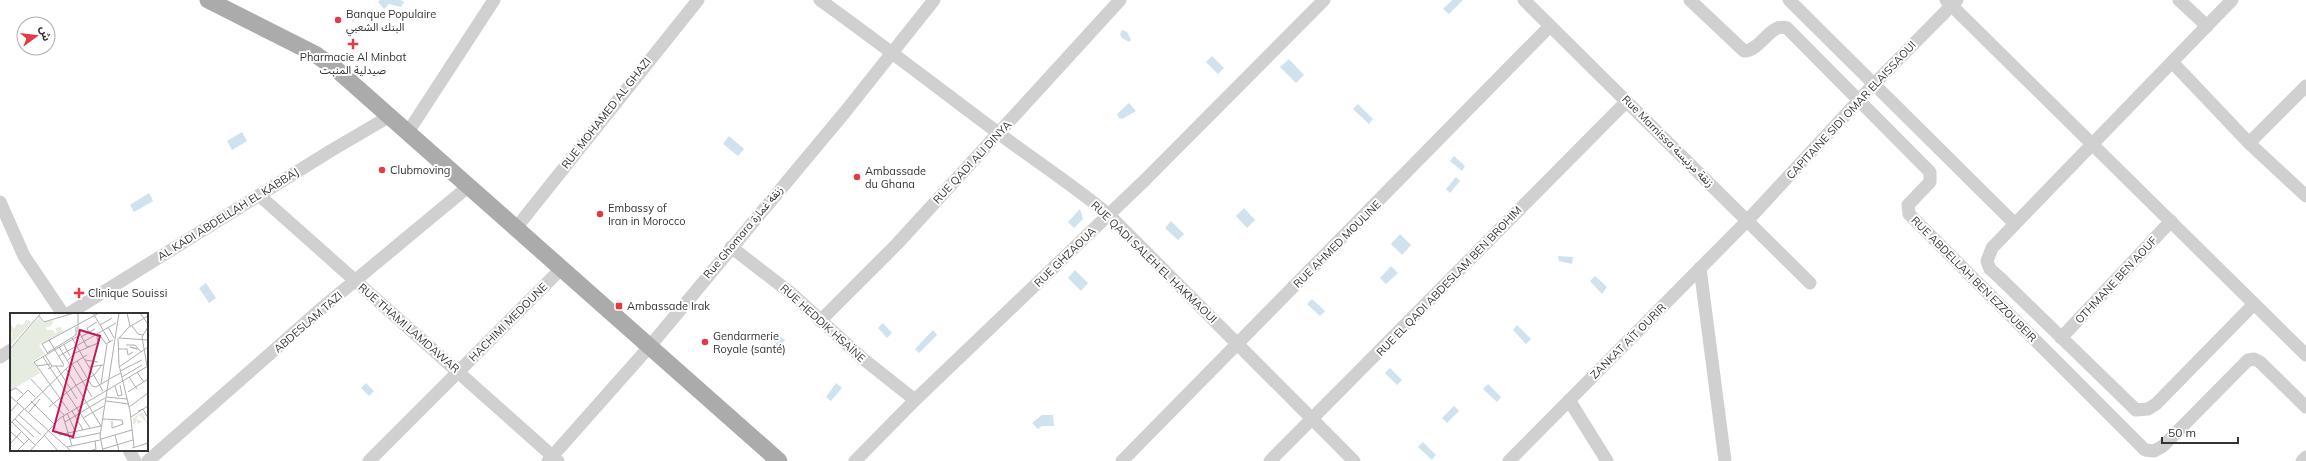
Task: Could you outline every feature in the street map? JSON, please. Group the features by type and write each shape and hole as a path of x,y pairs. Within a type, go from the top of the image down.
{"main road":[{"path":"208,0 326,61 779,461"}],"street":[{"path":"408,132 494,0"},
{"name":"RUE MOHAMED AL GHAZI","path":"516,228 698,0"},
{"name":"RUE QADI SALEH EL HAKMAOUI","path":"820,0 892,51 1109,215 1354,461"},
{"name":"Rue Ghomara زنقة غمارة","path":"553,459 650,346 845,112 934,0"},
{"name":"RUE QADI ALI DINYA","path":"820,321 857,286 1120,0"},
{"name":"RUE GHZAOUA","path":"855,461 915,400 1109,215 1324,0"},
{"name":"Rue Marnissa زنقة مرنيسة","path":"1524,0 1628,101 1810,283"},
{"name":"RUE ABDELLAH BEN EZZOUBEIR","path":"1690,0 1744,51 1754,49 1776,29 1781,27 1787,28 1930,172 1930,182 1908,205 1909,214 2145,450 2154,451 2163,446 2244,362 2254,359 2260,362 2306,407"},
{"path":"1789,0 2015,224"},
{"path":"2179,0 2207,26"},
{"name":"RUE ABDELLAH BEN EZZOUBEIR","path":"2232,0 2173,63 1992,248 1987,261 1990,268 2136,410 2148,409 2156,404 2254,304"},
{"path":"1952,2 2092,145 2306,355"},
{"name":"CAPITAINE SIDI OMAR ELAISSAOUI","path":"1747,220 1952,2"},
{"name":"RUE AHMED MOULINE","path":"1122,461 1550,26"},
{"path":"2173,63 2249,143 2306,195"},
{"path":"2249,143 2306,86"},
{"name":"RUE EL QADI ABDESLAM BEN BROHIM","path":"1270,461 1313,420 1485,242 1628,101"},
{"name":"AL KADI ABDELLAH EL KABBAJ","path":"70,313 390,116"},
{"name":"ABDESLAM TAZI","path":"148,461 356,281 469,186"},
{"name":"RUE THAMI LAMDAWAR","path":"260,196 459,372 553,459"},
{"path":"0,202 24,256 62,313"},
{"name":"ZANKAT AÏT OURIR","path":"1509,461 1747,220"},
{"name":"OTHMANE BEN AOUF","path":"2061,338 2171,221"},
{"name":"RUE HEDDIK HSAÏNE","path":"731,247 792,294 862,358 915,400"},
{"name":"HACHIMI MEDOUNE","path":"369,461 562,268"},
{"path":"1700,268 1725,461"},
{"path":"0,357 10,351"},
{"path":"1569,400 1607,461"},
{"path":"130,451 135,461"},
{"path":"2302,461 2306,457"}],"water":[{"path":"380,0 401,0 404,2 401,7 389,4 384,9 378,2"},
{"path":"1452,0 1463,0 1449,14 1443,9"},
{"path":"1122,30 1127,32 1131,40 1129,42 1122,38 1120,34"},
{"path":"1212,56 1224,68 1218,74 1206,62"},
{"path":"1289,59 1304,75 1296,83 1280,67"},
{"path":"1129,103 1136,111 1122,119 1119,118 1117,114"},
{"path":"1358,104 1373,119 1369,124 1353,109"},
{"path":"242,132 247,141 232,150 227,141"},
{"path":"729,136 744,149 738,156 723,144"},
{"path":"1454,156 1465,166 1462,171 1450,161"},
{"path":"1456,177 1460,181 1450,193 1446,189"},
{"path":"149,193 153,201 134,212 130,205"},
{"path":"1244,208 1255,220 1247,228 1236,216"},
{"path":"1080,209 1083,219 1074,228 1068,222"},
{"path":"1171,221 1184,234 1178,240 1165,228"},
{"path":"1400,234 1411,245 1402,255 1391,244"},
{"path":"1558,256 1573,257 1572,264 1559,261"},
{"path":"1391,266 1398,273 1386,284 1380,278"},
{"path":"1075,270 1088,283 1081,291 1068,278"},
{"path":"1595,276 1607,287 1602,294 1590,281"},
{"path":"206,283 216,298 209,303 199,288"},
{"path":"1312,299 1325,311 1320,316 1307,304"},
{"path":"883,323 892,333 887,338 878,328"},
{"path":"1517,325 1531,339 1526,344 1513,330"},
{"path":"933,330 937,335 919,353 915,349"},
{"path":"780,336 785,340 774,354 769,349"},
{"path":"1390,368 1402,380 1397,385 1385,373"},
{"path":"366,383 374,391 369,396 361,388"},
{"path":"836,383 842,388 831,401 826,397"},
{"path":"1488,384 1501,397 1497,402 1483,389"},
{"path":"1454,406 1459,411 1447,423 1442,418"},
{"path":"1042,415 1053,415 1054,426 1042,426 1038,429 1032,423"},
{"path":"1423,442 1436,455 1432,460 1418,447"}],"place":[{"name":"Banque Populaire البنك الشعبي","path":"338,20"},
{"name":"Pharmacie Al Minbat صيدلية المنبت","path":"353,44"},
{"name":"Clubmoving","path":"382,170"},
{"name":"Ambassade du Ghana","path":"857,177"},
{"name":"Embassy of Iran in Morocco","path":"600,214"},
{"name":"Clinique Souissi","path":"79,293"},
{"name":"Ambassade Irak","path":"619,306"},
{"name":"Gendarmerie Royale (santé)","path":"705,342"}]}
